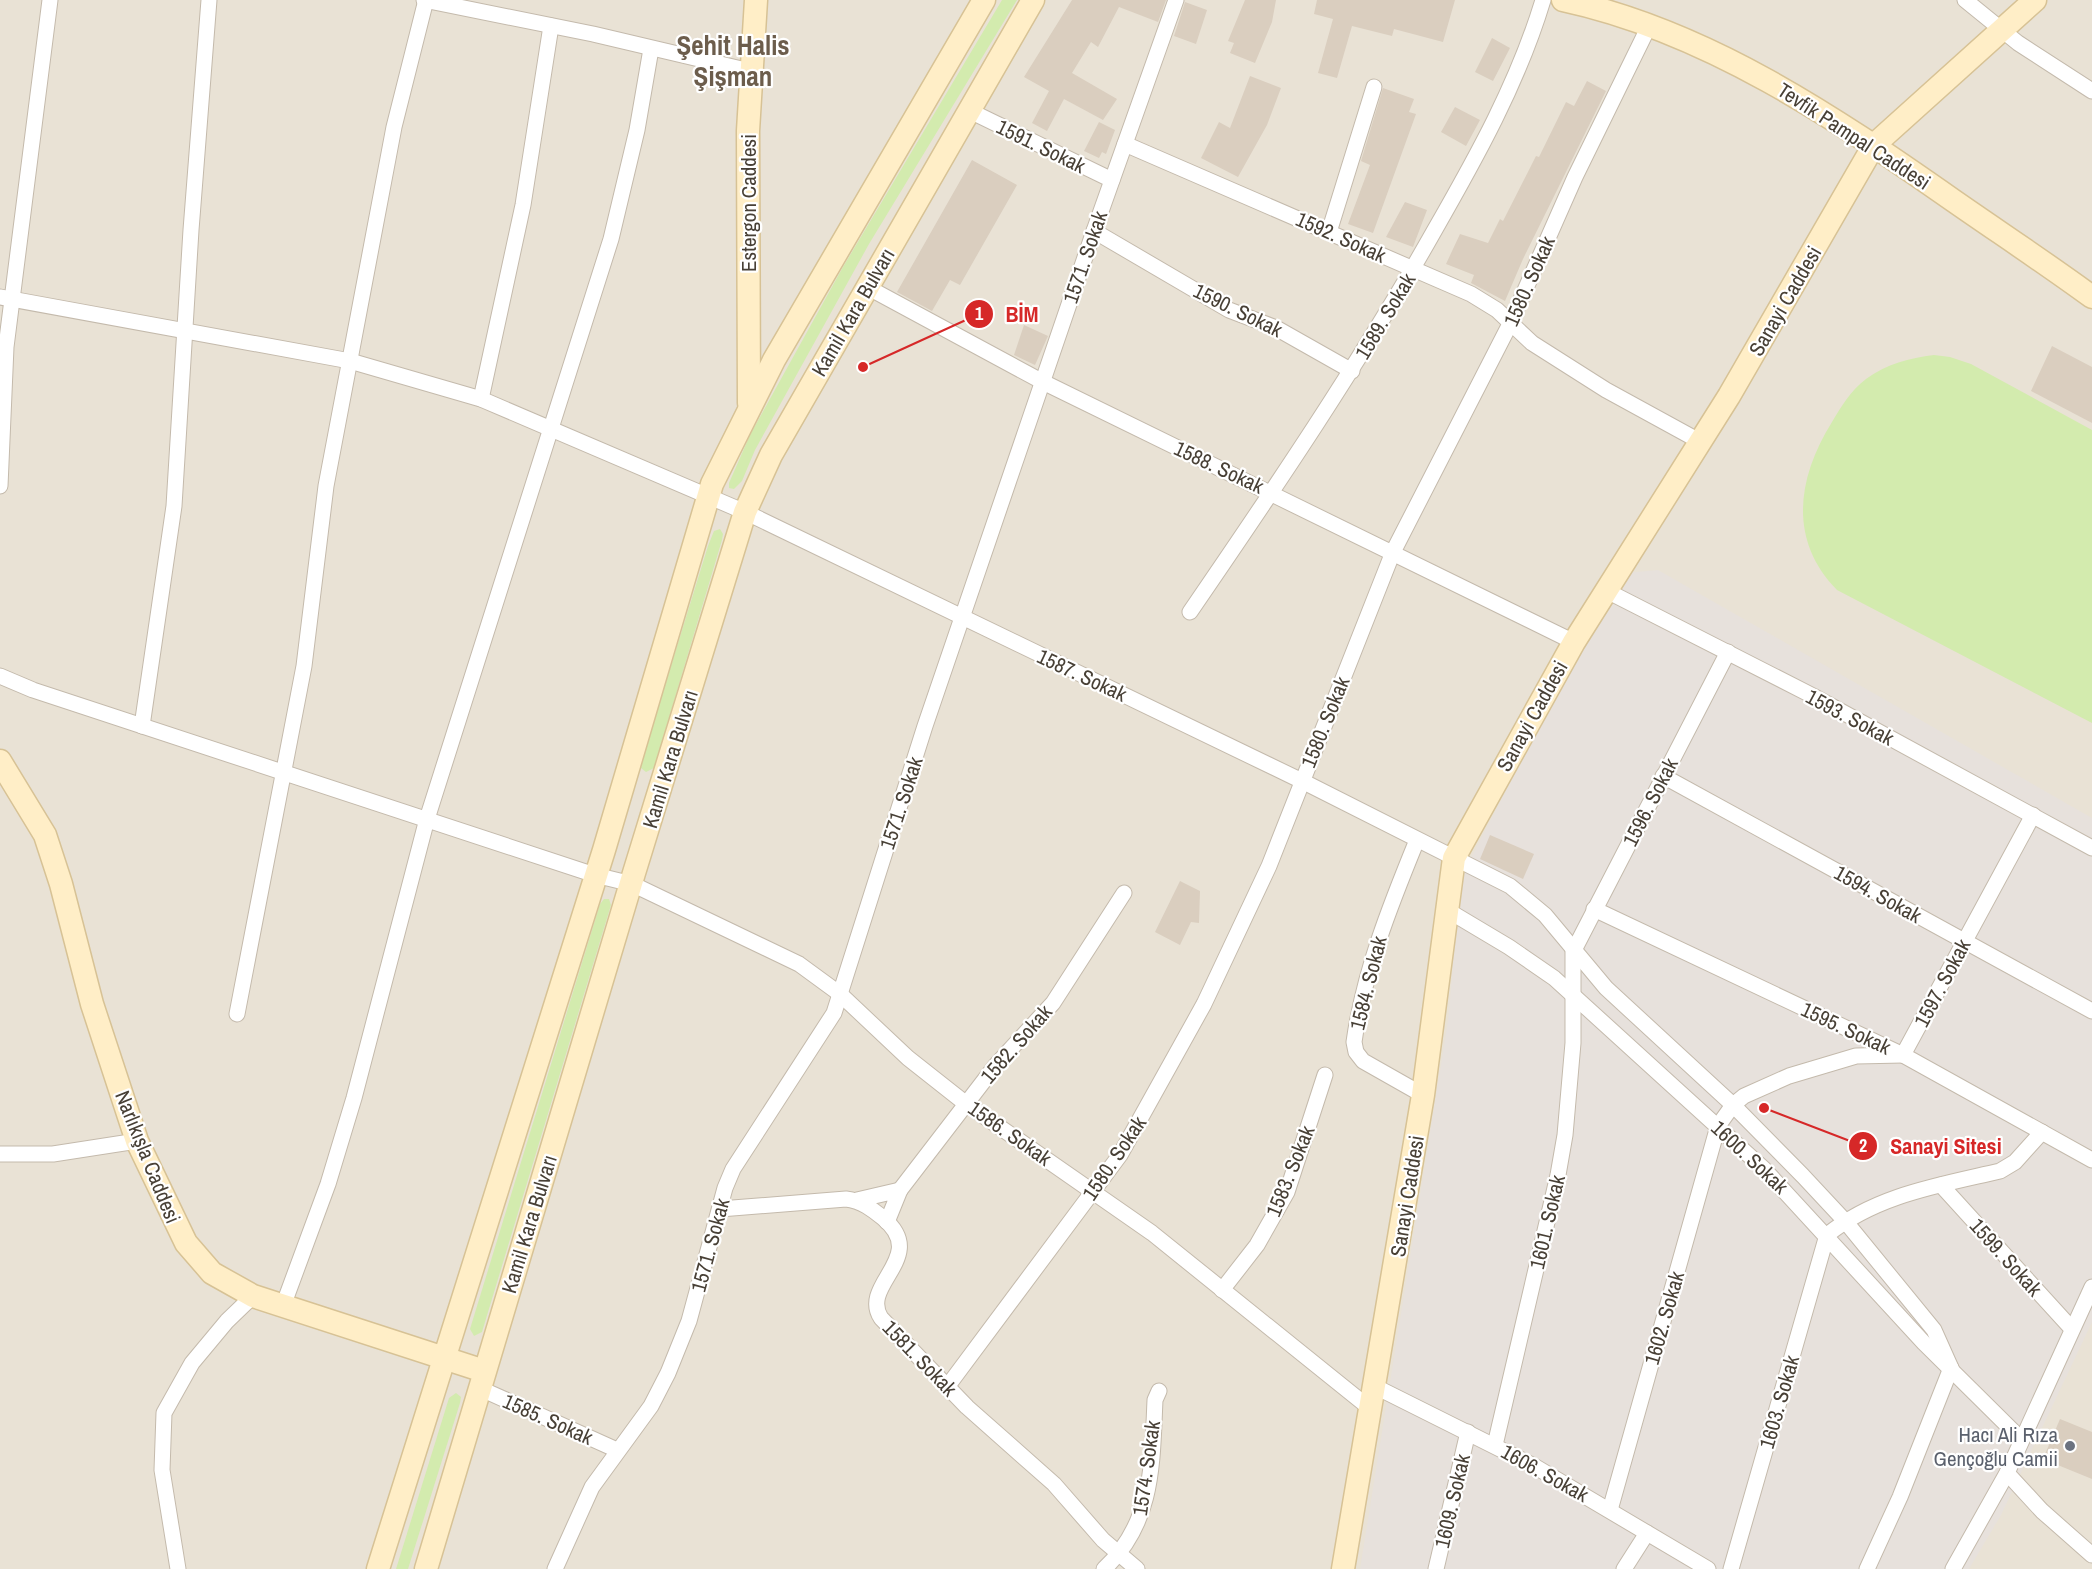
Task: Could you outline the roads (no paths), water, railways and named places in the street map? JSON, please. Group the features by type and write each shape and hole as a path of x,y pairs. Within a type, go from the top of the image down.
{"street":[{"path":"0,486 6,298 50,0"},
{"path":"142,726 174,507 209,0"},
{"path":"237,1014 304,666 326,486 394,127 425,0 750,71"},
{"name":"Estergon Caddesi","path":"749,407 750,71 756,0"},
{"name":"Kamil Kara Bulvarı","path":"378,1569 604,850 708,495 749,407 861,207 984,0"},
{"name":"Kamil Kara Bulvarı","path":"426,1569 746,512 771,455 1033,0"},
{"name":"1571. Sokak","path":"555,1569 583,1503 617,1450 651,1406 679,1348 733,1169 826,1028 840,994 962,618 1094,231 1176,0"},
{"name":"1589. Sokak","path":"1191,612 1352,371 1413,269 1502,106 1523,62 1543,0"},
{"name":"Tevfik Pampal Caddesi","path":"1563,0 1612,5 1783,89 1874,145 2091,295"},
{"path":"1965,0 2000,30 2092,91"},
{"name":"Sanayi Caddesi","path":"1343,1569 1376,1387 1423,1095 1454,858 1574,642 1701,442 1784,304 1874,145 2035,0"},
{"name":"1580. Sokak","path":"947,1387 1120,1155 1204,1004 1269,866 1394,552 1511,322 1575,177 1650,24"},
{"path":"481,399 523,204 551,26"},
{"path":"283,1306 328,1184 354,1098 384,975 427,819 611,239 637,130 651,49"},
{"path":"1329,231 1374,87"},
{"name":"1591. Sokak","path":"970,111 1112,180"},
{"name":"1592. Sokak","path":"1125,144 1471,294 1511,322 1532,342 1597,384 1701,442"},
{"name":"1590. Sokak","path":"1094,231 1229,310 1276,328 1352,371"},
{"name":"1588. Sokak","path":"867,287 1043,382 1574,642"},
{"name":"1587. Sokak","path":"6,298 350,361 481,399 746,512 1302,780 1523,895 1545,915 1573,952 1632,1014 1733,1105 1845,1221 1934,1330 1951,1368"},
{"name":"1593. Sokak","path":"1605,590 1728,652 2092,848"},
{"name":"1596. Sokak","path":"1573,952 1728,652"},
{"name":"1586. Sokak","path":"0,676 284,773 595,875 632,884 800,964 840,994 908,1058 965,1103 1152,1233 1372,1410"},
{"name":"Narlıkışla Caddesi","path":"0,761 33,812 54,858 92,1004 137,1141 186,1243 212,1273 253,1296 444,1358 482,1380"},
{"name":"1594. Sokak","path":"1663,776 2092,1011"},
{"name":"1597. Sokak","path":"1904,1055 2033,815"},
{"name":"1584. Sokak","path":"1417,840 1377,940 1354,1042 1356,1052 1363,1061 1423,1095"},
{"name":"1582. Sokak","path":"887,1222 900,1190 965,1103 1059,995 1124,893"},
{"name":"1595. Sokak","path":"1594,909 1904,1055 2092,1160"},
{"name":"1600. Sokak","path":"1447,910 1529,960 1574,995 1764,1168 1924,1343 2021,1439"},
{"name":"1601. Sokak","path":"1495,1445 1558,1175 1569,1093 1574,995 1573,952"},
{"path":"1733,1105 1763,1086 1817,1065 1856,1056 1904,1055"},
{"name":"1583. Sokak","path":"1222,1290 1257,1245 1287,1192 1325,1075"},
{"name":"1602. Sokak","path":"1610,1510 1718,1126 1733,1105"},
{"path":"1827,1235 1845,1221 1882,1202 2000,1171 2015,1162 2042,1131"},
{"path":"0,1154 53,1154 137,1141"},
{"name":"1599. Sokak","path":"1941,1185 2072,1329"},
{"path":"720,1209 857,1200 900,1190"},
{"name":"1581. Sokak","path":"857,1200 897,1231 900,1252 876,1299 875,1309 947,1387 1054,1484 1119,1555 1137,1569"},
{"name":"1603. Sokak","path":"1731,1569 1827,1235"},
{"path":"1953,1569 2007,1473 2092,1287"},
{"path":"178,1569 162,1470 164,1413 192,1363 227,1321 253,1296"},
{"path":"1867,1569 1900,1497 1951,1368"},
{"name":"1585. Sokak","path":"482,1380 617,1450"},
{"name":"1606. Sokak","path":"1376,1387 1495,1445 1708,1569"},
{"name":"1574. Sokak","path":"1104,1569 1119,1555 1141,1519 1151,1462 1155,1400 1159,1391"},
{"name":"1609. Sokak","path":"1436,1569 1468,1432"},
{"path":"2007,1473 2042,1511 2092,1555"},
{"path":"1624,1569 1647,1533"}],"place":[{"name":"BİM","path":"863,367"},
{"name":"Sanayi Sitesi","path":"1764,1108"},
{"name":"Hacı Ali Rıza Gençoğlu Camii","path":"2070,1446"}],"district":[{"name":"Şehit Halis Şişman","path":"733,60"}]}
